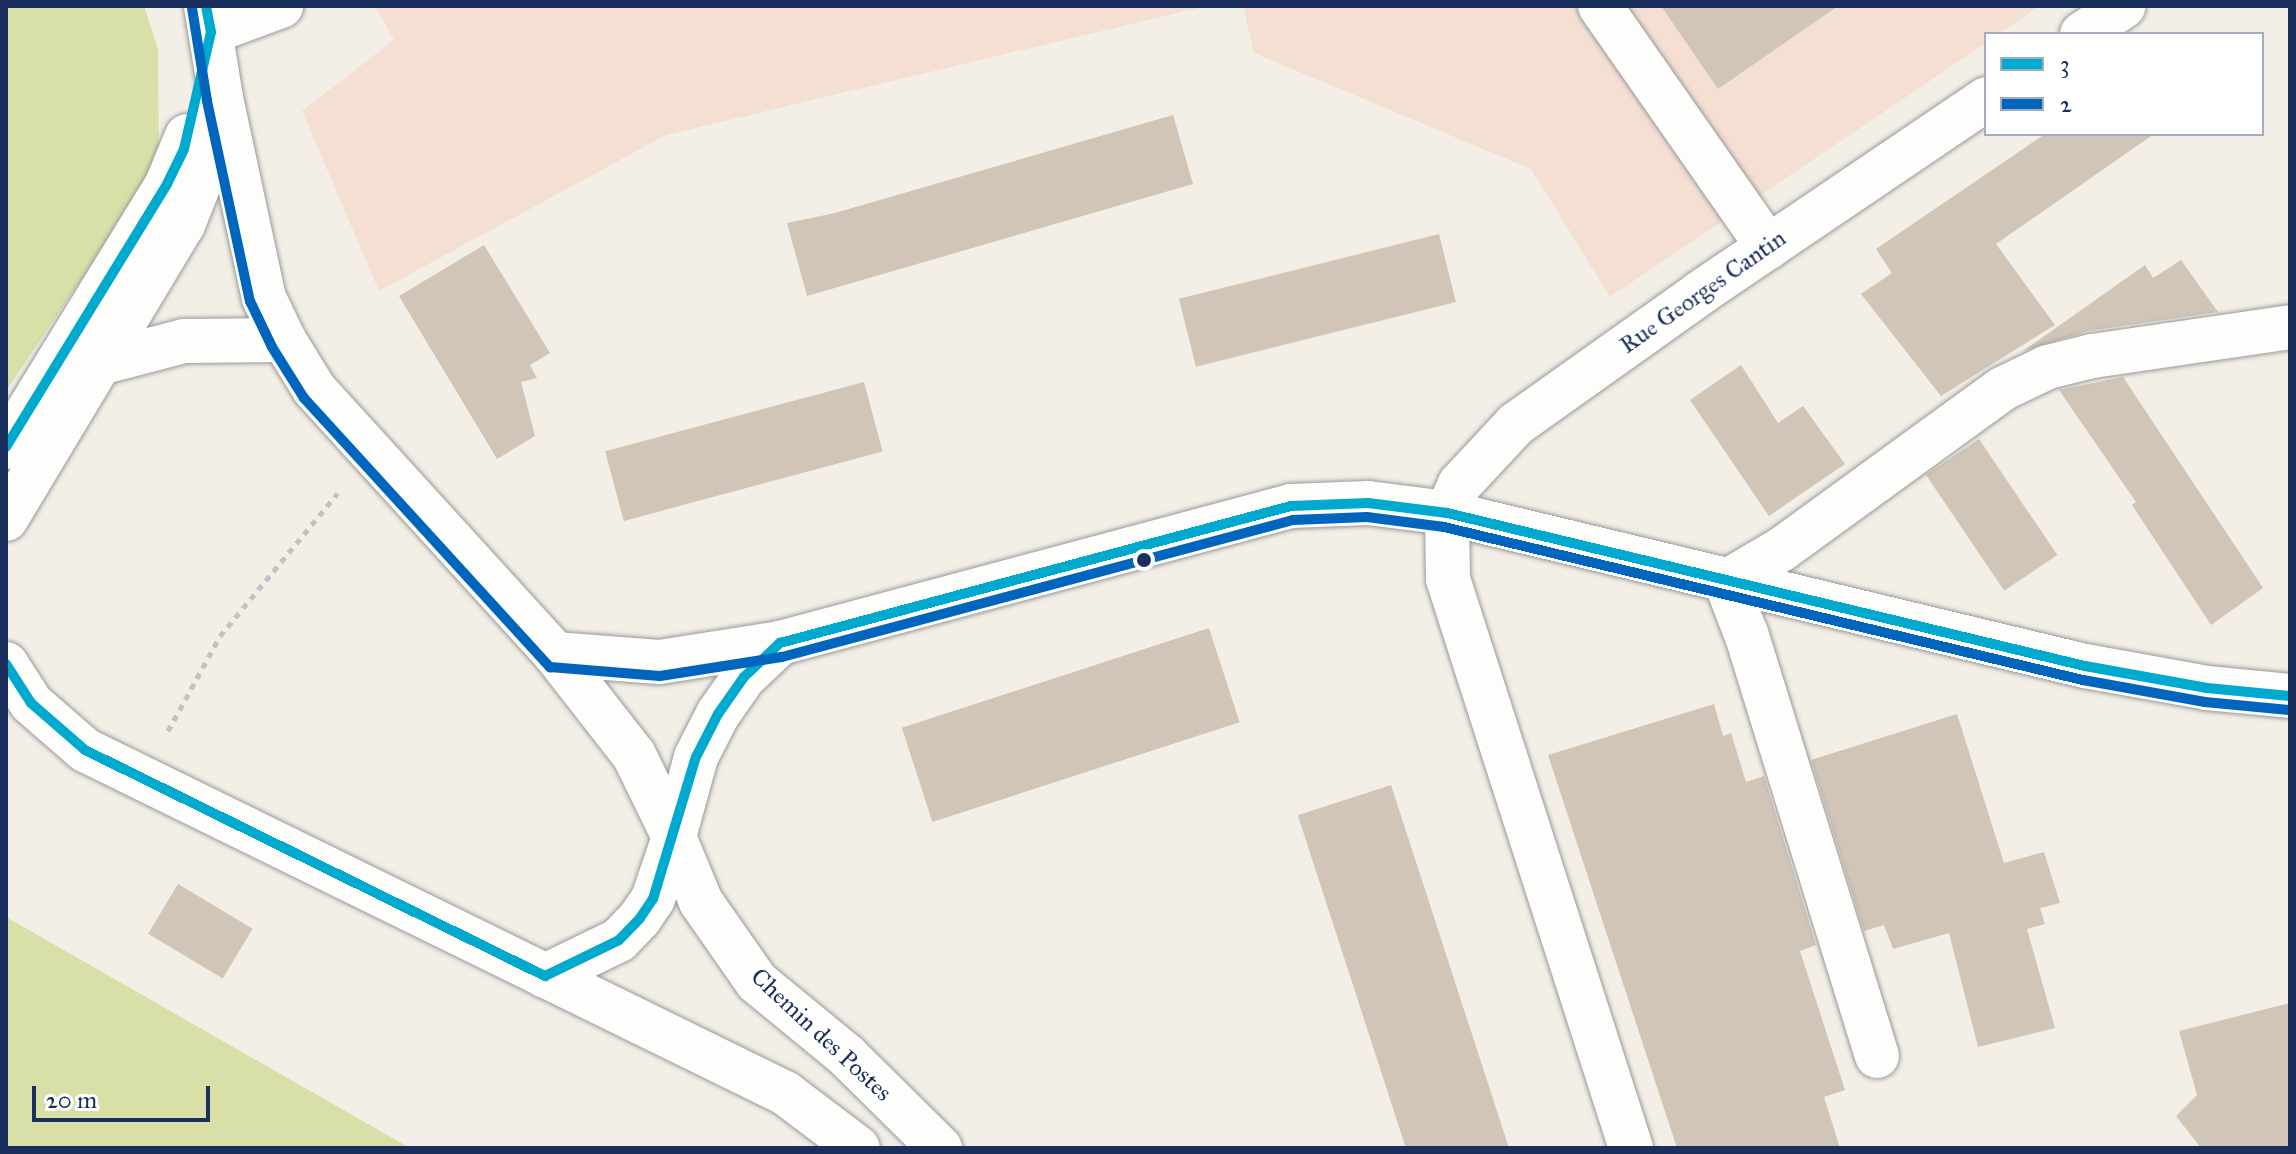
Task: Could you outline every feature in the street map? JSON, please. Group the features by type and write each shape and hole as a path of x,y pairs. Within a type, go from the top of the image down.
{"street":[{"path":"6,447 167,184 184,149 208,19 281,6"},
{"path":"1600,6 1768,247"},
{"path":"2085,32 2124,6"},
{"name":"Chemin des Postes","path":"208,19 221,98 264,298 284,340 314,389 555,654 634,755 701,902 757,982 847,1056 940,1148"},
{"path":"6,519 183,225 206,167 221,98"},
{"name":"Rue Georges Cantin","path":"1447,513 1460,484 1516,424 1984,100"},
{"path":"1726,582 1782,549 2002,389 2048,367 2092,356 2290,327"},
{"path":"100,363 184,341 284,340"},
{"path":"555,654 659,662 780,643 1291,506 1368,503 1447,513 2085,666 2207,688 2290,696"},
{"path":"1447,513 1448,579 1631,1148"},
{"path":"1726,582 1751,649 1877,1056"},
{"path":"545,976 599,952 630,929 653,899 696,757 718,714 744,677 780,643"},
{"path":"6,664 31,703 85,750 785,1093 858,1148"}],"path":[{"path":"143,778 220,636 372,452"}],"shaded area":[{"path":"375,6 1207,6 666,135 379,291 302,111 394,40"},
{"path":"1243,6 2039,6 2002,32 1984,32 1984,44 1610,297 1531,169 1254,53"}],"green space":[{"path":"6,6 144,6 158,49 159,164 6,391"},
{"path":"6,917 410,1148 6,1148"}],"building":[{"path":"1661,6 1838,6 1718,89"},
{"path":"1173,115 1193,184 807,296 787,223 835,213"},
{"path":"2042,136 2151,136 1996,244 2055,325 1941,396 1861,294 1892,273 1876,249"},
{"path":"1439,234 1456,302 1196,367 1179,299"},
{"path":"484,245 550,353 530,365 537,378 521,382 535,436 497,459 399,296"},
{"path":"2181,260 2218,312 2088,331 2023,351 2145,265 2153,278"},
{"path":"1741,365 1778,423 1803,406 1845,464 1769,516 1690,400"},
{"path":"2123,377 2263,588 2211,625 2132,505 2136,502 2059,390"},
{"path":"864,382 883,452 624,521 605,451"},
{"path":"1979,439 2057,555 2004,591 1926,475"},
{"path":"1209,628 1240,722 932,822 902,728"},
{"path":"1714,704 1723,736 1731,733 1746,782 1764,776 1816,945 1800,951 1845,1090 1824,1097 1840,1148 1677,1148 1548,755"},
{"path":"1957,714 2004,863 2044,852 2060,903 2040,908 2045,924 2027,929 2055,1028 1978,1047 1949,933 1893,949 1884,925 1864,931 1811,760"},
{"path":"1391,785 1509,1147 1406,1148 1298,815"},
{"path":"178,884 253,929 223,979 148,934"},
{"path":"2290,1003 2290,1148 2201,1148 2176,1116 2197,1095 2179,1031"}],"transit line":[{"name":"3","path":"6,447 167,184 184,149 211,32 206,6"},
{"name":"2","path":"192,8 207,101 250,301 272,347 304,398 550,667 660,676 782,657 1293,520 1367,517 1444,527 2083,680 2205,702 2289,710"},
{"name":"3","path":"6,664 31,703 85,750 545,976 619,940 640,918 653,899 696,757 718,714 744,677 780,643 1291,506 1368,503 1447,513 2085,666 2207,688 2290,696"}]}
